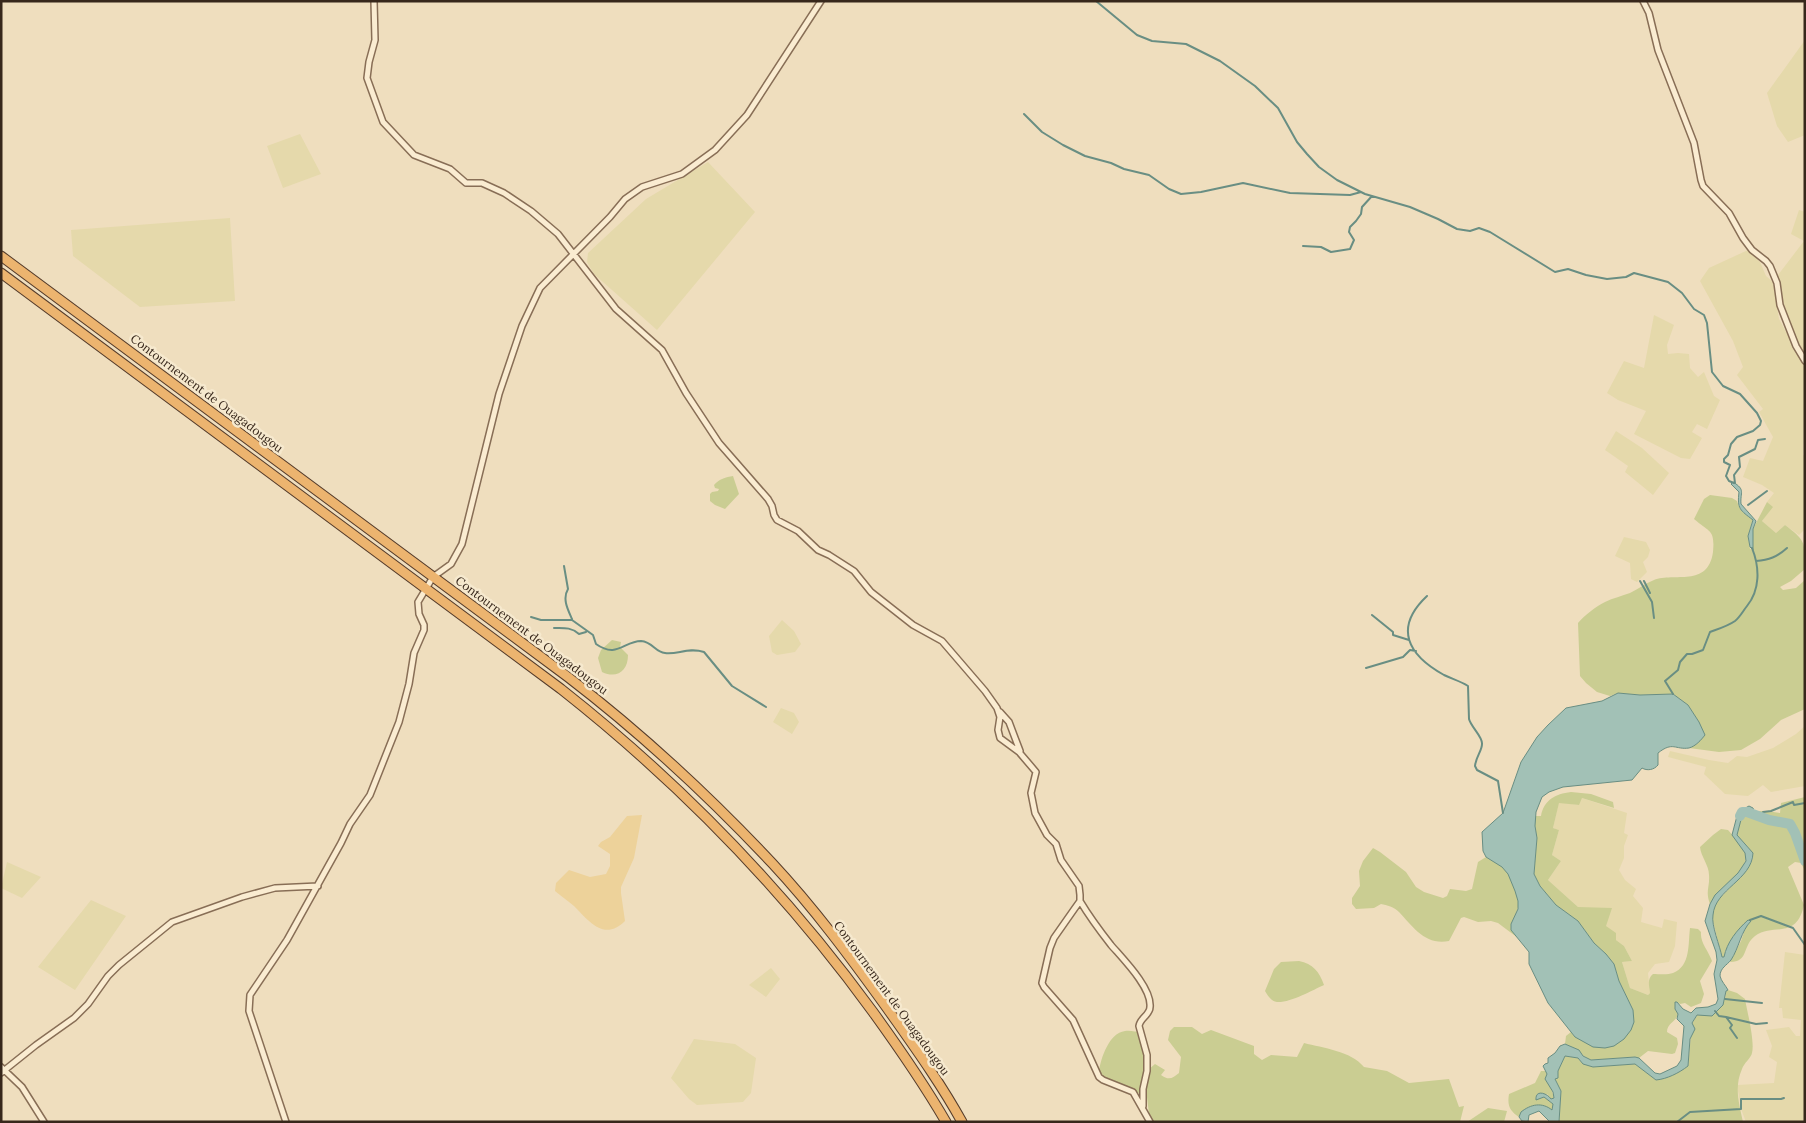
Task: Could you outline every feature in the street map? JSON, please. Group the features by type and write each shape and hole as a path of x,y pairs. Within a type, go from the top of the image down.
{"highway":[{"name":"Contournement de Ouagadougou","path":"1,256 607,708 715,805 760,851 823,924 861,972 916,1049 962,1122"},
{"name":"Contournement de Ouagadougou","path":"1,273 602,721 747,858 798,916 846,975 888,1033 946,1122"}],"street":[{"path":"374,1 375,40 367,78 383,122 414,155 450,169 466,183 482,183 504,193 531,211 558,234 616,309 662,350 686,393 719,443 768,499 777,520 798,531 818,550 854,571 871,592 913,625 942,641 1009,722 1021,755"},
{"path":"286,1122 249,1011 250,995 288,940 350,824 370,795 399,722 409,684 414,653 424,630 419,614 418,602 433,577 451,564 462,544 498,394 522,326 540,288 610,217 625,199 642,186 682,174 715,150 747,115 821,1"},
{"path":"1643,1 1647,6 1658,50 1694,143 1700,180 1703,186 1729,213 1752,250 1770,266 1777,283 1780,305 1796,346 1805,361"},
{"path":"997,708 1000,717 1000,738 1021,755 1036,772 1031,793 1035,813 1079,886 1080,901 1110,944 1131,967 1150,1000 1150,1011 1140,1022 1139,1026 1147,1055 1147,1071 1143,1088 1144,1108"},
{"path":"44,1122 22,1087 3,1070 74,1018 88,1004 119,964 172,922 242,897 275,888 318,886"},
{"path":"1080,901 1054,938 1042,984 1073,1020 1099,1077 1133,1092 1144,1108 1150,1122"}],"shaded area":[{"path":"1805,40 1805,135 1788,142 1777,126 1767,93"},
{"path":"300,134 321,174 283,188 267,146"},
{"path":"708,162 755,212 657,330 594,274 587,262 588,253 646,199"},
{"path":"1799,210 1805,212 1805,355 1800,350 1784,305 1778,275 1804,241 1791,234"},
{"path":"230,218 235,301 140,307 73,256 71,230"},
{"path":"1748,250 1760,262 1766,276 1773,282 1779,319 1805,367 1803,455 1805,456 1805,529 1799,535 1785,525 1776,533 1762,521 1772,507 1767,502 1774,493 1762,485 1743,477 1750,458 1763,461 1773,437 1759,412 1763,409 1737,375 1743,367 1733,341 1700,281 1709,268"},
{"path":"1654,315 1674,325 1667,345 1668,354 1689,354 1690,368 1698,377 1704,372 1714,396 1720,400 1707,429 1697,424 1692,432 1702,438 1690,459 1681,458 1634,434 1646,411 1618,400 1607,393 1624,361 1644,368"},
{"path":"1616,431 1642,448 1669,473 1653,495 1625,472 1628,466 1605,450"},
{"path":"1624,537 1646,542 1650,550 1648,557 1643,562 1647,572 1637,582 1631,579 1630,563 1615,556"},
{"path":"782,620 794,631 801,644 795,652 777,655 772,652 769,636"},
{"path":"781,708 794,713 799,722 792,734 773,722"},
{"path":"1805,726 1805,786 1771,792 1763,785 1748,796 1725,794 1704,774 1706,767 1668,757 1670,751 1728,763 1737,756 1747,757 1773,748"},
{"path":"1582,798 1627,813 1624,833 1628,835 1624,846 1624,858 1619,870 1625,880 1636,889 1633,896 1643,908 1641,922 1662,928 1664,919 1677,922 1675,946 1669,962 1655,964 1648,973 1650,993 1648,995 1630,988 1622,962 1632,961 1624,946 1616,940 1606,926 1578,907 1548,880 1561,861 1552,855 1559,830 1553,828 1559,802 1578,805"},
{"path":"7,862 41,877 22,898 1,888"},
{"path":"91,900 126,916 75,990 38,967"},
{"path":"1785,952 1805,955 1805,1122 1746,1122 1741,1109 1737,1085 1774,1083 1777,1062 1769,1057 1772,1046 1766,1030 1789,1027 1796,1036 1800,1036 1801,1020 1783,1018 1782,1008 1779,1008"},
{"path":"771,968 780,979 766,997 749,985"},
{"path":"694,1039 735,1044 756,1058 751,1093 743,1102 697,1105 689,1099 671,1078"}],"green space":[{"path":"733,476 739,494 725,509 715,505 710,501 710,494 719,489 715,488 714,485 718,481"},
{"path":"1710,495 1732,498 1737,501 1743,512 1753,519 1748,536 1750,549 1753,550 1753,529 1767,502 1773,507 1762,521 1776,533 1785,525 1801,539 1805,553 1805,569 1791,581 1780,587 1783,590 1796,588 1805,580 1805,709 1781,720 1760,739 1741,750 1719,752 1689,748 1698,743 1699,722 1688,705 1673,694 1640,695 1618,693 1610,696 1597,692 1586,683 1580,676 1578,623 1590,611 1601,604 1630,593 1654,580 1697,575 1704,570 1710,563 1713,552 1713,539 1710,532 1694,519 1704,499"},
{"path":"612,640 621,642 620,647 628,655 624,669 612,675 602,672 598,658 601,650"},
{"path":"1571,792 1591,794 1613,802 1614,808 1582,798 1579,805 1559,803 1553,828 1559,830 1552,855 1561,861 1548,880 1578,907 1612,908 1606,926 1616,933 1616,940 1624,946 1632,961 1622,962 1630,988 1648,995 1650,993 1649,980 1653,974 1671,974 1679,970 1683,965 1688,954 1690,928 1698,929 1701,932 1703,943 1712,961 1700,981 1704,994 1701,1003 1691,1007 1685,1003 1680,1004 1677,1002 1675,1009 1678,1014 1667,1029 1667,1032 1677,1038 1678,1044 1675,1053 1648,1051 1639,1058 1591,1060 1565,1044 1566,1036 1571,1032 1575,1037 1633,1010 1619,981 1614,964 1594,943 1578,921 1556,905 1540,886 1534,874 1537,838 1535,816 1541,816 1542,810 1555,796"},
{"path":"1805,797 1805,871 1801,863 1795,862 1788,867 1804,905 1800,916 1796,923 1790,927 1769,930 1755,936 1748,944 1743,956 1736,961 1730,962 1741,941 1748,920 1733,937 1722,958 1712,917 1718,900 1744,873 1753,858 1748,847 1737,836 1741,820 1751,812 1780,813 1781,803"},
{"path":"1721,829 1728,830 1741,845 1746,856 1737,874 1710,904 1708,896 1709,871 1700,847"},
{"path":"1373,848 1406,872 1416,887 1424,892 1443,898 1447,896 1450,889 1466,891 1472,889 1478,862 1486,857 1499,864 1509,875 1517,897 1518,907 1512,926 1518,938 1498,923 1491,921 1478,922 1464,917 1461,918 1449,941 1433,941 1421,934 1399,912 1390,906 1381,904 1374,908 1356,909 1352,904 1352,898 1360,886 1359,871 1363,861"},
{"path":"1299,961 1315,969 1324,985 1301,996 1282,1002 1273,1001 1265,991 1274,969 1281,962"},
{"path":"1728,990 1737,993 1745,999 1752,1034 1752,1053 1743,1067 1738,1082 1738,1095 1743,1122 1559,1122 1561,1091 1555,1079 1558,1078 1558,1071 1565,1056 1578,1058 1583,1064 1593,1067 1635,1064 1656,1080 1688,1066 1692,1024 1697,1015 1712,1016 1719,1009"},
{"path":"1174,1027 1192,1027 1202,1034 1211,1030 1254,1046 1254,1054 1262,1060 1271,1055 1297,1057 1304,1043 1352,1057 1364,1067 1387,1071 1409,1083 1449,1079 1459,1107 1464,1106 1460,1122 1150,1122 1147,1097 1103,1076 1099,1071 1100,1066 1104,1053 1114,1036 1125,1031 1141,1032 1148,1070 1155,1064 1165,1070 1161,1075 1166,1078 1173,1077 1179,1073 1181,1057 1168,1040 1170,1031"},
{"path":"1541,1071 1546,1071 1554,1098 1551,1099 1547,1094 1540,1098 1544,1097 1553,1104 1552,1110 1521,1112 1519,1117 1510,1108 1508,1102 1509,1094 1535,1083"},
{"path":"1488,1108 1507,1111 1504,1122 1467,1122"}],"sand":[{"path":"642,815 634,858 621,887 625,921 610,930 597,927 555,891 556,883 569,870 590,877 606,874 610,866 610,854 598,846 610,837 627,816"}],"water":[{"path":"1733,482 1741,489 1741,504 1756,521 1753,529 1753,550 1750,547 1748,536 1753,520 1740,509 1739,492 1731,484"},
{"path":"1618,693 1640,695 1673,694 1688,705 1705,735 1700,741 1689,748 1667,747 1663,749 1658,753 1658,765 1655,768 1642,768 1632,780 1563,787 1549,792 1542,797 1536,812 1535,826 1537,838 1534,874 1540,886 1556,905 1578,921 1594,943 1614,964 1619,981 1633,1010 1634,1022 1631,1030 1624,1039 1614,1046 1605,1048 1593,1047 1575,1037 1548,1003 1529,964 1529,952 1511,930 1511,924 1518,909 1515,891 1508,874 1502,867 1486,857 1483,851 1482,832 1503,813 1521,762 1537,737 1548,725 1566,708 1602,701"},
{"path":"1749,806 1754,811 1742,816 1737,835 1753,853 1751,862 1747,870 1720,898 1715,906 1713,915 1714,930 1722,957 1724,957 1727,946 1736,932 1748,920 1751,921 1731,960 1720,973 1721,980 1728,990 1726,991 1723,1005 1712,1016 1697,1015 1692,1023 1695,1029 1690,1039 1688,1066 1673,1075 1656,1080 1635,1064 1593,1067 1583,1064 1578,1058 1565,1056 1558,1071 1558,1078 1555,1079 1561,1091 1559,1122 1550,1122 1539,1111 1529,1115 1528,1122 1522,1121 1519,1117 1521,1112 1529,1107 1540,1105 1552,1110 1553,1104 1544,1097 1536,1100 1536,1097 1537,1094 1542,1093 1551,1099 1554,1098 1553,1092 1545,1079 1547,1074 1543,1066 1548,1063 1548,1058 1560,1046 1565,1044 1579,1050 1583,1056 1591,1060 1639,1058 1655,1073 1660,1074 1677,1066 1681,1060 1684,1026 1677,1019 1678,1014 1675,1009 1675,1002 1691,1013 1696,1008 1716,1004 1718,999 1714,974 1717,960 1716,952 1705,921 1715,895 1738,873 1746,861 1745,853 1732,835 1738,812"}],"waterway":[{"path":"1096,1 1137,35 1152,41 1186,44 1220,61 1255,86 1278,108 1297,142 1319,167 1337,180 1365,194 1410,207 1457,229 1470,231 1479,228 1490,232 1555,272 1568,269 1607,279 1626,277 1634,273 1668,282 1682,293 1694,309 1704,315 1707,323 1712,372 1723,386 1740,394 1757,413 1761,421 1760,425 1753,431 1737,437 1731,444 1728,455 1724,459 1724,462 1730,465 1726,476 1729,481 1734,483"},
{"path":"1024,114 1042,132 1063,145 1085,156 1149,175 1169,189 1181,194 1201,192 1243,183 1290,193 1350,195 1361,192"},
{"path":"1303,246 1321,247 1331,252 1350,249 1354,240 1349,232 1350,227 1361,214 1362,207 1372,196"},
{"path":"1735,483 1734,475 1740,467 1739,457 1755,449 1758,440 1765,439"},
{"path":"1748,505 1767,491"},
{"path":"1673,694 1665,681 1678,670 1680,662 1687,654 1703,650 1710,632 1735,621 1751,600 1757,578 1755,556 1752,548"},
{"path":"1756,561 1773,558 1787,548"},
{"path":"564,566 568,589 566,593 567,608 572,619"},
{"path":"1640,581 1652,602 1654,618"},
{"path":"1644,581 1650,593"},
{"path":"1427,596 1416,608 1410,619 1409,640 1421,659 1444,675 1468,686 1469,719 1482,741 1482,747 1475,766 1477,770 1498,781 1503,813"},
{"path":"1372,615 1393,632 1393,635 1409,640"},
{"path":"531,617 541,620 572,620 593,635 596,644 610,650 641,641 665,653 693,650 704,652 732,686 766,707"},
{"path":"554,628 570,629 579,634 586,632"},
{"path":"1366,668 1403,657 1410,650 1416,651"},
{"path":"1760,817 1763,812 1771,811 1793,802 1794,805 1805,803"},
{"path":"1740,816 1742,812 1747,812 1769,820 1790,824 1805,861"},
{"path":"1750,920 1761,916 1793,928 1805,945"},
{"path":"1725,999 1762,1003"},
{"path":"1715,1011 1719,1016 1726,1017 1732,1025 1730,1028 1737,1038"},
{"path":"1726,1017 1756,1024 1767,1023"},
{"path":"1677,1122 1690,1112 1741,1109 1741,1099 1784,1098"}]}
